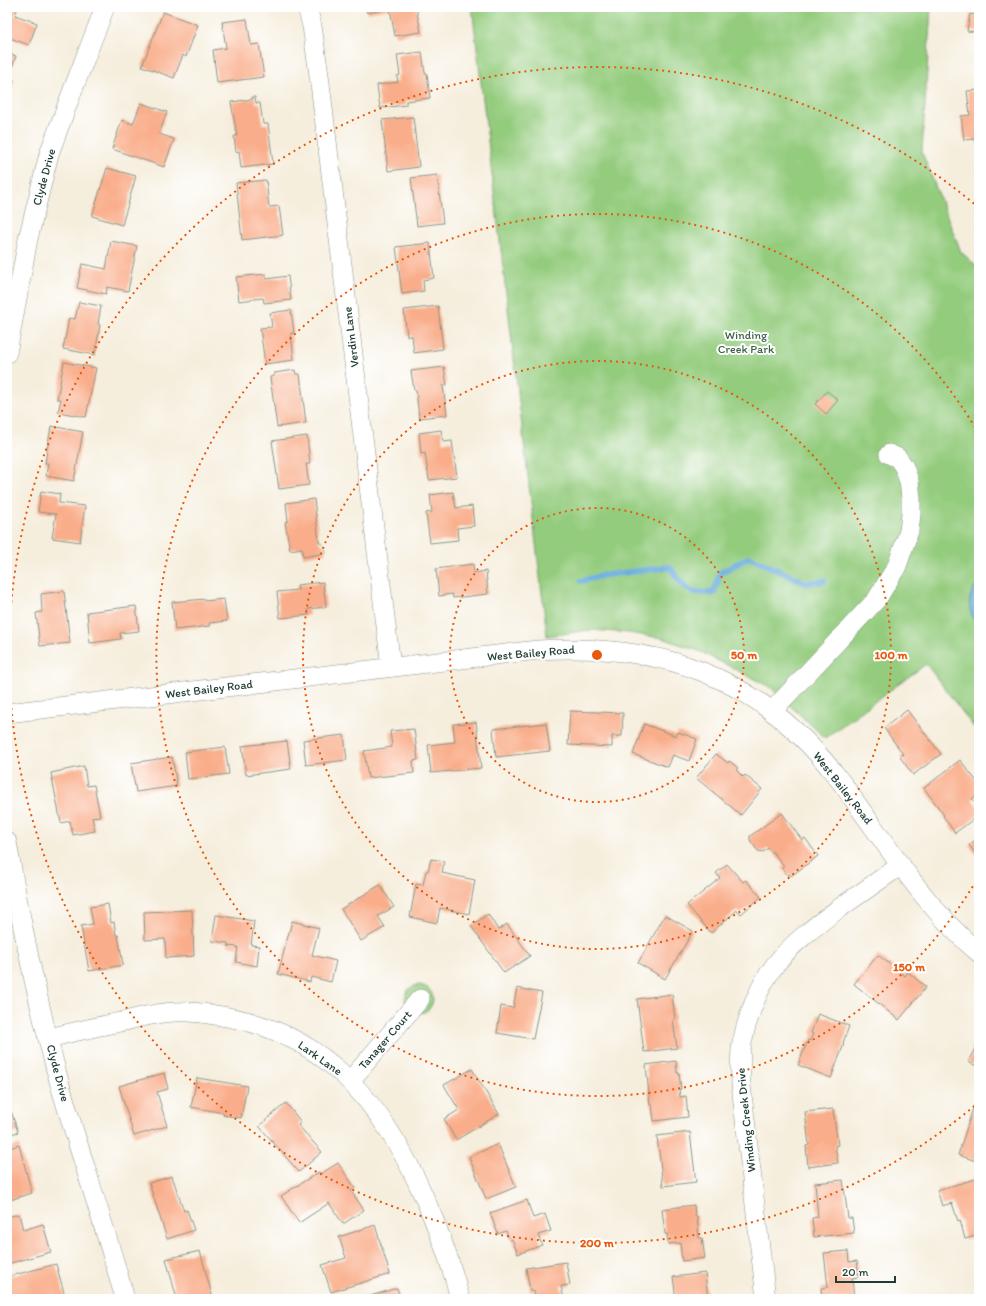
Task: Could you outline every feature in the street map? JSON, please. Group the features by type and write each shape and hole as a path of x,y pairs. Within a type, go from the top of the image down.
{"street":[{"name":"Clyde Drive","path":"7,353 28,238 49,154 105,7"},
{"name":"Verdin Lane","path":"307,7 312,26 319,75 391,667"},
{"path":"772,711 877,599 896,566 909,531 911,498 909,481 904,467 898,458 890,454"},
{"name":"West Bailey Road","path":"7,713 538,650 576,649 625,652 668,660 710,674 730,684 772,711 796,730 834,772 928,902 949,925 979,953"},
{"name":"Clyde Drive","path":"7,842 30,966 48,1038 69,1114 125,1299"},
{"name":"Winding Creek Drive","path":"766,1299 741,1085 740,1058 747,1024 762,986 775,965 791,948 823,920 901,865"},
{"name":"Tanager Court","path":"350,1081 420,999"},
{"name":"Lark Lane","path":"48,1038 151,1015 176,1012 224,1016 245,1021 286,1035 327,1060 350,1081 378,1113 407,1161 437,1226 451,1266 460,1299"}],"green space":[{"name":"Winding Creek Park","path":"472,7 931,7 922,152 961,252 979,268 979,734 926,664 825,738 770,687 699,651 662,638 628,633 591,630 547,636"},
{"path":"419,985 429,989 433,999 429,1009 419,1013 409,1009 405,999 409,989"}],"water":[{"path":"979,583 979,631 971,613 970,601 974,589"}],"building":[{"path":"7,7 18,7 15,15 37,23 29,45 7,37"},
{"path":"366,7 416,7 421,32 395,36 390,9 367,13"},
{"path":"163,12 198,25 186,57 183,55 174,78 142,66"},
{"path":"970,14 979,15 979,32 967,31"},
{"path":"247,19 251,45 259,44 264,77 217,83 213,50 226,48 222,22"},
{"path":"422,52 425,73 427,73 430,98 406,101 406,105 380,108 377,85 398,82 397,76 400,75 397,55"},
{"path":"7,53 16,56 8,78 14,80 7,98"},
{"path":"979,90 979,141 974,141 974,139 964,140 961,116 970,115 967,91"},
{"path":"252,97 255,97 256,103 260,103 263,124 268,124 273,164 241,168 239,151 236,152 234,136 237,136 231,102 253,99"},
{"path":"141,103 167,112 159,134 174,139 164,167 112,149 122,120 133,124"},
{"path":"413,117 419,167 388,171 382,120"},
{"path":"107,168 136,176 122,225 92,216"},
{"path":"437,175 443,223 417,226 411,178"},
{"path":"266,180 269,207 279,206 283,235 242,240 236,183"},
{"path":"111,241 137,246 128,291 107,287 106,294 77,288 82,264 106,269"},
{"path":"430,243 434,278 423,280 424,291 402,294 396,247"},
{"path":"266,274 266,279 288,276 291,300 264,303 263,298 239,301 236,277"},
{"path":"79,302 101,306 98,324 100,325 95,355 63,349 69,318 75,319"},
{"path":"438,306 443,349 414,353 412,336 407,336 404,310"},
{"path":"291,310 294,333 291,333 294,360 265,364 260,328 272,327 270,313"},
{"path":"64,362 96,368 86,417 58,412 61,399 57,399"},
{"path":"444,367 447,385 443,386 447,415 419,418 416,390 414,390 411,371"},
{"path":"295,370 296,374 300,374 306,423 277,427 270,377 274,376 274,373"},
{"path":"827,391 838,400 826,414 815,404"},
{"path":"51,426 83,432 74,481 46,476 48,463 45,463"},
{"path":"441,430 443,442 452,441 457,477 429,480 425,453 421,454 419,433"},
{"path":"307,436 310,464 306,464 309,485 279,489 272,441"},
{"path":"41,491 60,494 59,503 85,506 80,542 52,538 56,514 38,512"},
{"path":"453,492 456,508 472,506 474,526 457,528 458,540 430,543 426,513 432,512 430,495"},
{"path":"314,499 319,542 324,546 326,553 303,557 302,548 290,550 285,522 288,521 286,503"},
{"path":"473,564 474,573 486,571 488,594 453,598 452,594 439,596 436,569"},
{"path":"323,582 326,607 308,609 309,615 280,618 277,592 298,590 297,585"},
{"path":"64,591 70,643 40,646 36,613 42,612 41,594"},
{"path":"205,599 205,601 224,599 227,621 209,623 210,626 175,630 172,602"},
{"path":"136,606 139,631 120,633 121,639 90,643 87,612"},
{"path":"907,710 941,754 913,775 900,757 903,754 884,728"},
{"path":"570,711 623,713 622,736 612,736 612,747 568,745"},
{"path":"476,722 481,768 431,773 428,745 455,742 453,724"},
{"path":"546,723 550,751 496,757 493,729"},
{"path":"644,724 676,736 678,732 697,739 689,761 673,755 668,767 633,754"},
{"path":"414,729 418,760 413,761 414,773 368,778 364,751 392,747 390,731"},
{"path":"344,735 347,760 306,765 303,740"},
{"path":"287,741 291,769 246,775 242,746"},
{"path":"225,747 229,774 188,779 185,752"},
{"path":"716,754 728,763 729,761 738,768 736,770 743,777 745,775 762,789 741,815 696,778"},
{"path":"172,757 177,786 136,792 131,763"},
{"path":"960,760 979,784 979,794 972,799 979,808 979,815 955,833 924,788"},
{"path":"84,766 87,786 94,785 100,816 92,817 95,831 73,835 70,821 61,823 51,773"},
{"path":"782,813 802,840 805,838 818,856 791,876 789,874 788,876 782,868 784,866 773,852 771,852 768,848 763,852 758,851 750,840 750,836"},
{"path":"979,837 979,858 969,845"},
{"path":"431,859 444,861 442,873 475,880 469,914 440,908 437,923 410,917 416,884 423,885 426,871 428,871"},
{"path":"727,864 743,882 746,880 761,897 741,914 737,910 711,933 687,905 720,878 716,873"},
{"path":"380,885 394,907 378,916 385,927 361,941 341,909"},
{"path":"108,904 111,923 114,922 116,935 118,935 123,965 89,971 81,926 93,924 90,907"},
{"path":"192,910 194,956 166,958 165,939 145,940 144,912"},
{"path":"488,914 498,930 507,924 530,956 504,973 471,926"},
{"path":"216,915 254,921 251,945 259,946 257,966 236,962 238,947 228,946 228,943 212,941"},
{"path":"665,915 693,931 665,979 638,963"},
{"path":"292,921 319,928 312,955 336,961 331,982 311,977 310,982 278,974"},
{"path":"878,955 905,976 908,972 926,987 899,1020 854,984"},
{"path":"517,988 542,993 533,1039 497,1033 501,1006 513,1008"},
{"path":"672,994 675,1019 673,1020 677,1048 644,1052 637,999"},
{"path":"818,1014 849,1026 831,1078 798,1065 808,1040 810,1041 813,1034 811,1033"},
{"path":"979,1040 979,1067 968,1062"},
{"path":"676,1061 681,1089 679,1089 680,1097 686,1096 688,1117 654,1121 652,1105 650,1105 646,1065"},
{"path":"472,1069 499,1114 456,1140 444,1119 459,1110 444,1085"},
{"path":"164,1073 168,1089 157,1092 167,1126 134,1136 119,1086"},
{"path":"197,1078 247,1086 241,1118 223,1115 224,1113 191,1107"},
{"path":"975,1102 979,1104 979,1162 958,1155"},
{"path":"286,1103 301,1122 298,1125 322,1152 299,1172 259,1126"},
{"path":"833,1109 838,1145 835,1146 838,1163 808,1167 806,1146 809,1145 805,1112"},
{"path":"11,1111 18,1132 7,1135 7,1112"},
{"path":"690,1132 696,1182 663,1186 657,1136"},
{"path":"498,1144 516,1187 486,1199 469,1157"},
{"path":"19,1145 32,1193 7,1201 7,1149"},
{"path":"338,1163 355,1188 351,1191 364,1210 343,1224 329,1203 299,1223 281,1196 319,1172 320,1174"},
{"path":"172,1176 184,1211 187,1210 194,1230 167,1239 149,1183"},
{"path":"979,1178 979,1235 965,1239 960,1220 958,1221 952,1203 942,1206 937,1190"},
{"path":"843,1180 848,1218 852,1218 854,1233 814,1237 812,1218 818,1217 815,1183"},
{"path":"527,1200 533,1218 545,1214 551,1231 538,1235 542,1245 518,1254 512,1239 510,1240 506,1231 498,1234 490,1213"},
{"path":"694,1205 695,1216 697,1216 699,1238 702,1238 705,1258 682,1261 680,1243 668,1244 667,1234 665,1234 662,1209"},
{"path":"19,1214 23,1230 43,1224 51,1252 7,1264 7,1217"},
{"path":"375,1225 390,1274 331,1292 322,1265 346,1258 339,1237"},
{"path":"200,1251 213,1299 177,1299 166,1259"},
{"path":"848,1251 849,1262 857,1261 859,1277 852,1278 854,1299 822,1299 821,1288 828,1287 824,1253"},
{"path":"566,1262 570,1285 561,1286 564,1299 532,1299 535,1298 534,1291 530,1291 526,1268"},
{"path":"56,1264 65,1296 61,1299 8,1299 7,1277"},
{"path":"705,1273 708,1299 676,1299 673,1277"},
{"path":"397,1288 401,1299 364,1298"}],"waterway":[{"path":"581,581 605,575 670,567 681,583 692,592 714,593 720,573 749,557 806,583 824,581"}]}
